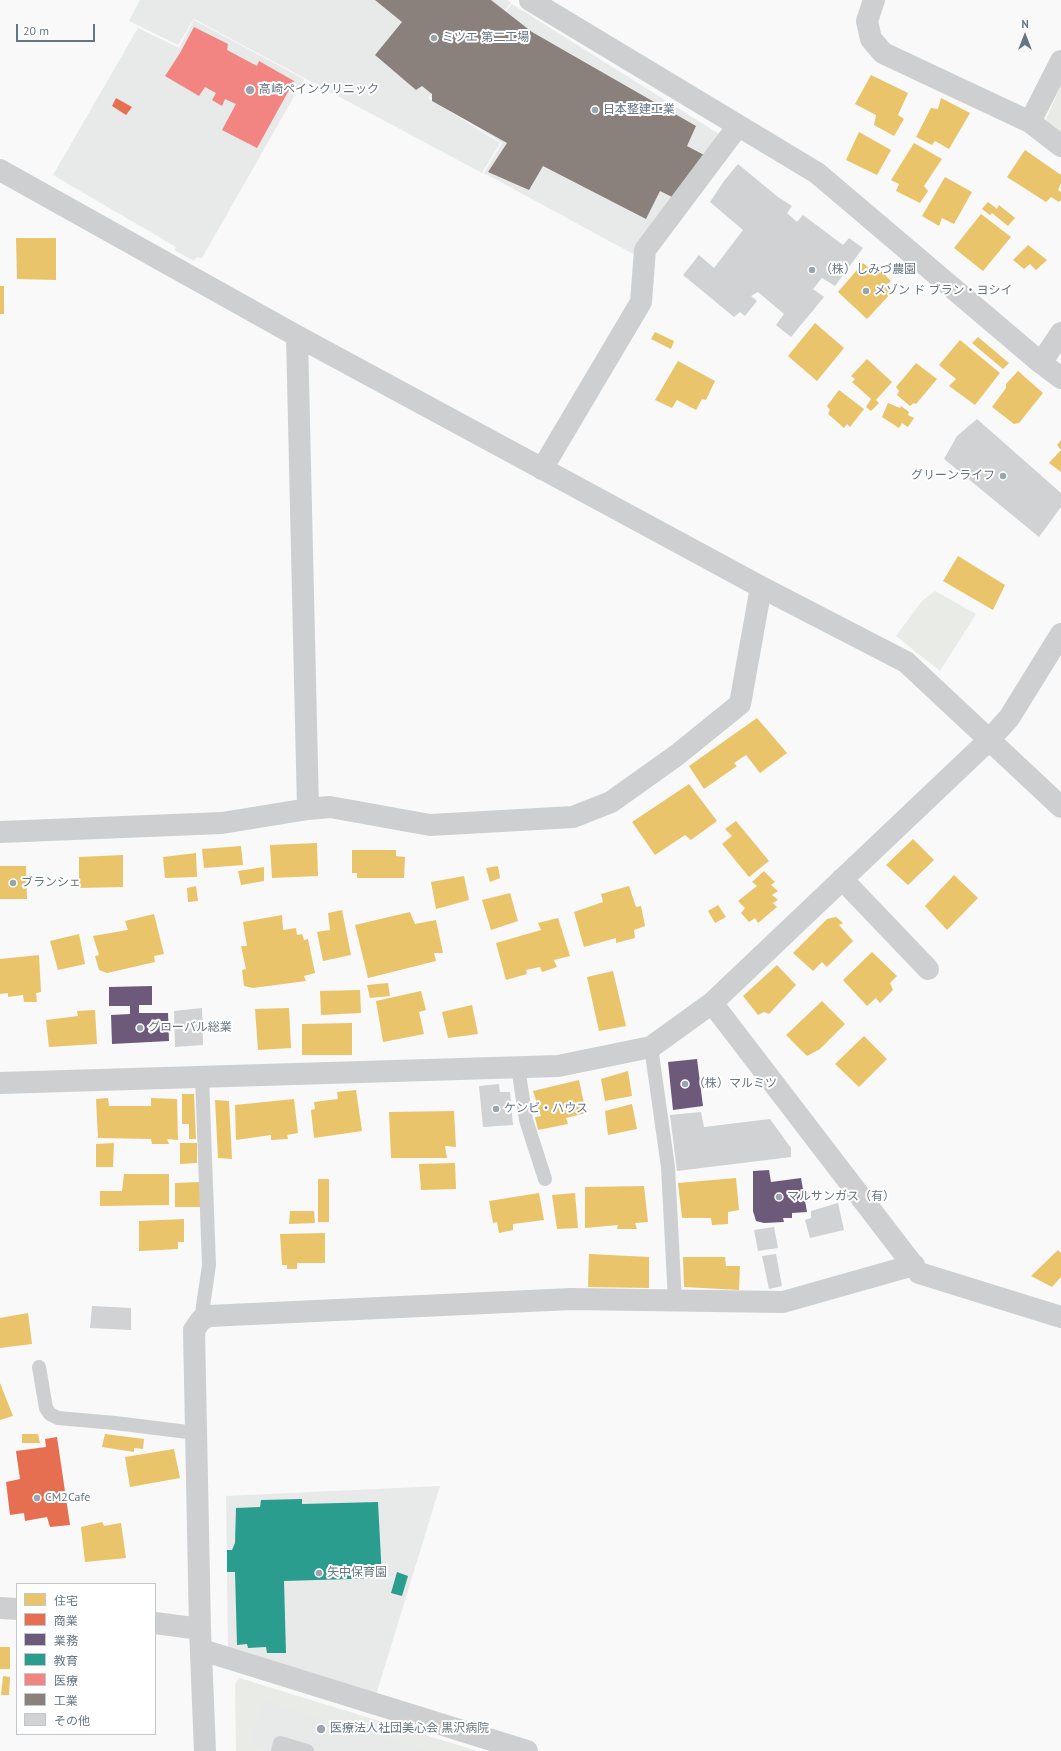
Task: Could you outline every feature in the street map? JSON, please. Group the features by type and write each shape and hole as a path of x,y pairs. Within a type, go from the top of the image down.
{"street":[{"path":"874,0 866,21 872,39 883,53 1030,122 1061,146"},
{"path":"532,1 817,173 1041,363 1061,378"},
{"path":"1030,122 1061,61"},
{"path":"542,469 641,302 645,250 738,126"},
{"path":"0,170 297,336 761,587 906,662 988,740 1061,806"},
{"path":"1041,363 1061,333"},
{"path":"297,336 308,809"},
{"path":"0,832 222,823 308,809 330,807 430,825 573,816 611,802 677,755 740,704 761,587"},
{"path":"0,1083 558,1066 651,1047 712,1003 988,740 1009,718 1061,634"},
{"path":"842,879 928,968"},
{"path":"712,1003 920,1273 1061,1317"},
{"path":"205,1751 194,1330 201,1320 209,1316 571,1299 783,1302 914,1265"},
{"path":"0,1608 16,1609"},
{"path":"156,1623 527,1751"}],"lane":[{"path":"651,1047 668,1167 675,1301"},
{"path":"518,1067 526,1120 545,1179"},
{"path":"201,1320 209,1265 202,1077"},
{"path":"39,1366 46,1408 50,1414 58,1418 196,1433"},
{"path":"278,1751 280,1743 307,1751"}],"shaded area":[{"path":"140,0 507,0 511,3 428,98 500,143 482,173 194,19 178,45 129,21"},
{"name":"日本整建工業","path":"512,4 724,137 633,254 484,173 502,143 430,97"},
{"path":"194,20 304,79 202,258 197,257 194,261 174,250 176,247 53,175 138,28 179,48"},
{"path":"1061,86 1061,137 1048,128 1046,119"},
{"path":"935,591 976,614 940,671 896,636 922,601"},
{"path":"440,1486 376,1695 228,1652 226,1496"},
{"name":"医療法人社団美心会 黒沢病院","path":"239,1678 477,1751 237,1751"},
{"path":"239,1678 477,1751 428,1751 263,1701 250,1744 269,1751 236,1751 235,1684"}],"building: 住宅":[{"path":"871,75 908,93 898,115 904,119 894,136 874,125 876,115 855,104"},
{"path":"941,98 970,113 949,149 935,141 932,145 916,137 931,108 938,109"},
{"path":"859,132 891,150 877,175 846,160"},
{"path":"914,143 942,159 924,186 928,191 920,203 896,191 899,184 891,180"},
{"path":"1025,150 1061,175 1061,183 1058,190 1061,192 1061,200 1059,202 1051,197 1046,202 1007,177"},
{"path":"945,177 972,192 954,224 942,218 939,226 922,216"},
{"path":"988,202 997,209 999,205 1015,218 1008,226 992,213 990,215 982,209"},
{"path":"981,214 1011,237 983,271 954,248"},
{"path":"16,238 56,238 56,280 17,279"},
{"path":"1028,245 1047,260 1036,270 1030,264 1024,269 1013,260"},
{"name":"メゾン ド ブラン・ヨシイ","path":"863,263 869,268 873,263 891,281 888,284 894,290 867,319 838,292"},
{"path":"0,286 4,286 4,314 0,314"},
{"path":"815,323 844,348 817,381 788,356"},
{"path":"655,332 674,341 671,349 651,339"},
{"path":"978,337 1009,363 1003,369 972,343"},
{"path":"960,340 1000,373 975,405 949,386 956,379 939,365"},
{"path":"867,359 892,382 876,400 879,403 871,411 866,407 871,399 852,382 855,379 851,376"},
{"path":"678,361 715,381 706,400 702,399 696,410 677,400 672,408 655,400"},
{"path":"916,363 937,379 916,404 914,403 910,406 897,395 899,391 896,387"},
{"path":"1018,371 1043,393 1019,423 1014,424 992,407 1006,388 1006,384"},
{"path":"839,390 864,409 850,427 847,424 844,428 828,414 830,410 827,406"},
{"path":"888,403 900,408 901,406 909,412 908,415 914,418 908,427 902,423 899,428 882,417"},
{"path":"1061,440 1061,450 1057,445"},
{"path":"1061,450 1061,472 1049,463"},
{"path":"958,556 1005,585 993,610 943,581"},
{"path":"757,718 787,753 760,773 746,755 734,763 737,766 704,789 689,766"},
{"path":"689,784 717,821 691,840 685,835 655,855 632,822"},
{"path":"736,821 769,861 749,877 722,844 732,836 725,829"},
{"path":"913,839 934,860 908,885 886,865"},
{"path":"317,843 318,876 272,878 270,845"},
{"path":"241,846 243,865 204,868 202,849"},
{"path":"352,850 396,850 396,856 405,857 404,878 357,878 357,873 352,873"},
{"path":"196,853 197,877 165,878 163,857"},
{"path":"123,855 123,887 79,888 79,857"},
{"name":"ブランシェ","path":"0,866 26,866 27,899 0,899"},
{"path":"498,866 500,878 490,882 486,868"},
{"path":"264,867 264,881 241,885 238,871"},
{"path":"764,871 775,882 771,885 778,891 772,895 778,900 773,903 777,907 758,923 755,918 749,922 741,913 745,908 738,901 757,886 752,882"},
{"path":"954,875 978,898 947,930 925,906"},
{"path":"464,876 469,900 436,909 431,882"},
{"path":"196,886 198,901 188,902 187,888"},
{"path":"629,886 636,907 641,906 645,926 634,930 635,938 616,943 616,938 584,947 574,912 603,902 601,894"},
{"path":"510,893 518,921 491,930 482,900"},
{"path":"718,905 726,917 715,923 708,911"},
{"path":"342,910 351,955 323,961 317,932 330,930 328,913"},
{"path":"410,912 415,924 436,920 443,953 434,953 436,961 368,978 355,925"},
{"path":"154,914 164,954 154,956 155,962 107,973 99,970 95,956 99,955 93,936 128,930 125,921"},
{"path":"282,915 283,930 296,928 297,935 302,934 304,940 308,939 315,973 304,976 306,981 253,988 244,986 242,970 246,969 241,946 247,946 243,922"},
{"path":"836,917 843,923 839,925 853,941 827,967 822,962 813,971 793,953 827,919"},
{"path":"558,918 570,956 554,960 557,967 542,972 540,967 526,970 527,974 506,980 496,943 541,930 538,923"},
{"path":"79,934 85,964 58,970 50,941"},
{"path":"872,952 897,976 890,983 893,990 880,1003 876,998 867,1006 843,980"},
{"path":"39,955 41,992 36,993 37,1002 24,1002 23,995 8,997 8,993 0,994 0,959"},
{"path":"777,965 796,985 769,1014 764,1012 758,1015 743,996"},
{"path":"613,971 626,1026 599,1031 587,977"},
{"path":"388,983 390,996 370,998 367,985"},
{"path":"360,990 361,1013 321,1015 320,991"},
{"path":"421,991 426,1010 419,1012 424,1034 383,1042 376,1001"},
{"path":"822,1001 845,1024 820,1049 807,1056 786,1035"},
{"path":"472,1005 478,1034 448,1038 442,1012"},
{"path":"289,1008 291,1048 258,1050 255,1009"},
{"path":"95,1010 97,1044 49,1047 46,1020 78,1016 77,1011"},
{"path":"352,1023 352,1055 302,1055 302,1024"},
{"path":"864,1036 887,1059 859,1087 835,1064"},
{"path":"628,1071 632,1096 605,1101 601,1079"},
{"path":"579,1080 586,1113 566,1118 568,1124 538,1130 535,1117 541,1116 533,1091"},
{"path":"356,1090 362,1131 314,1138 311,1110 315,1109 314,1102 338,1099 337,1092"},
{"path":"182,1094 194,1094 196,1139 189,1139 189,1124 182,1124"},
{"path":"108,1098 109,1106 151,1106 151,1098 177,1099 178,1140 167,1139 169,1144 152,1144 151,1139 98,1138 96,1099"},
{"path":"294,1099 298,1133 287,1135 288,1139 271,1140 271,1135 236,1140 235,1105"},
{"path":"215,1100 229,1101 232,1159 218,1158"},
{"path":"632,1104 637,1129 608,1135 605,1111"},
{"path":"454,1111 456,1147 445,1146 447,1158 391,1158 389,1112"},
{"path":"114,1143 113,1167 96,1167 96,1144"},
{"path":"180,1143 197,1143 197,1163 180,1164"},
{"path":"455,1163 456,1189 421,1190 419,1164"},
{"path":"124,1174 169,1174 169,1205 100,1206 100,1191 122,1191"},
{"path":"736,1178 739,1210 728,1212 728,1224 712,1225 711,1218 682,1218 678,1183"},
{"path":"318,1179 329,1179 329,1222 318,1222"},
{"path":"200,1182 201,1207 175,1207 175,1183"},
{"path":"644,1186 648,1222 635,1223 637,1229 617,1229 618,1225 585,1228 585,1187"},
{"path":"539,1193 544,1220 513,1224 513,1230 499,1233 497,1222 493,1223 489,1201"},
{"path":"575,1193 578,1228 557,1229 552,1195"},
{"path":"290,1211 314,1211 315,1223 289,1224"},
{"path":"184,1219 184,1242 178,1242 178,1249 139,1251 139,1221"},
{"path":"325,1233 325,1263 297,1263 297,1269 287,1269 287,1265 282,1265 280,1234"},
{"path":"1058,1250 1061,1253 1061,1277 1052,1287 1031,1276"},
{"path":"589,1254 649,1257 649,1288 588,1287"},
{"path":"683,1257 725,1257 726,1266 740,1266 739,1290 684,1287"},
{"path":"28,1313 32,1344 0,1348 0,1318"},
{"path":"0,1383 13,1416 0,1420"},
{"path":"22,1434 38,1434 40,1443 22,1443"},
{"path":"105,1434 144,1439 143,1449 134,1448 134,1452 102,1447"},
{"path":"174,1449 180,1478 130,1487 125,1457"},
{"path":"102,1522 104,1526 121,1523 126,1558 85,1562 81,1527"},
{"path":"0,1647 10,1647 10,1669 0,1669"},
{"path":"3,1676 10,1677 9,1695 1,1695"}],"building: 商業":[{"path":"116,98 132,107 126,115 112,106"},
{"name":"CM2Cafe","path":"57,1437 70,1525 50,1527 47,1517 25,1521 24,1513 10,1515 6,1482 20,1479 16,1451 46,1447 45,1439"}],"building: 業務":[{"name":"グローバル総業","path":"152,986 152,1005 139,1005 139,1013 168,1013 169,1041 112,1044 111,1015 130,1014 130,1006 109,1006 109,987"},
{"name":"（株）マルミツ","path":"697,1059 703,1106 673,1110 668,1062"},
{"name":"マルサンガス（有）","path":"769,1170 771,1182 801,1178 807,1212 792,1213 792,1218 783,1218 784,1222 764,1223 756,1221 753,1211 753,1171"}],"building: 教育":[{"name":"矢中保育園","path":"302,1499 302,1504 378,1502 382,1578 284,1581 286,1653 267,1653 266,1647 248,1648 247,1644 237,1645 235,1572 227,1572 227,1550 232,1550 235,1543 236,1508 260,1507 261,1500"},
{"path":"397,1572 408,1576 402,1596 391,1593"}],"building: 医療":[{"name":"高崎ペインクリニック","path":"194,27 228,44 227,50 257,66 259,61 294,81 257,148 222,130 236,104 225,99 222,106 212,100 216,93 205,87 199,96 165,76"}],"building: 工業":[{"name":"日本整建工業","path":"375,0 491,0 532,32 696,126 687,146 706,156 674,198 660,191 646,219 543,166 529,190 488,172 507,143 432,101 432,94 422,86 416,90 375,55 402,22"}],"building: その他":[{"path":"738,164 778,197 792,206 787,213 797,222 803,215 843,245 849,238 863,248 835,286 822,278 813,289 824,297 791,337 776,325 784,314 758,292 751,296 757,301 745,316 740,312 734,317 683,275 699,255 714,268 743,230 710,202"},
{"name":"グリーンライフ","path":"977,419 1061,493 1061,507 1039,537 944,459 957,436"},
{"path":"202,1008 203,1045 175,1047 174,1011"},
{"name":"ケンビ・ハウス","path":"499,1084 500,1092 510,1092 513,1125 483,1127 479,1086"},
{"path":"701,1112 704,1127 770,1119 791,1148 791,1157 677,1171 670,1115"},
{"path":"838,1203 844,1230 810,1238 805,1220 811,1218 811,1211"},
{"path":"774,1227 778,1248 758,1251 754,1230"},
{"path":"776,1254 782,1286 769,1289 762,1256"},
{"path":"92,1306 131,1308 131,1330 90,1328"}],"place":[{"name":"ミツエ 第二工場","path":"434,38"},
{"name":"高崎ペインクリニック","path":"250,90"},
{"name":"日本整建工業","path":"595,110"},
{"name":"（株）しみづ農園","path":"812,270"},
{"name":"メゾン ド ブラン・ヨシイ","path":"866,291"},
{"name":"グリーンライフ","path":"1003,476"},
{"name":"ブランシェ","path":"13,883"},
{"name":"グローバル総業","path":"140,1028"},
{"name":"（株）マルミツ","path":"685,1084"},
{"name":"ケンビ・ハウス","path":"496,1109"},
{"name":"マルサンガス（有）","path":"779,1197"},
{"name":"CM2Cafe","path":"37,1498"},
{"name":"矢中保育園","path":"319,1573"},
{"name":"医療法人社団美心会 黒沢病院","path":"321,1729"}]}
